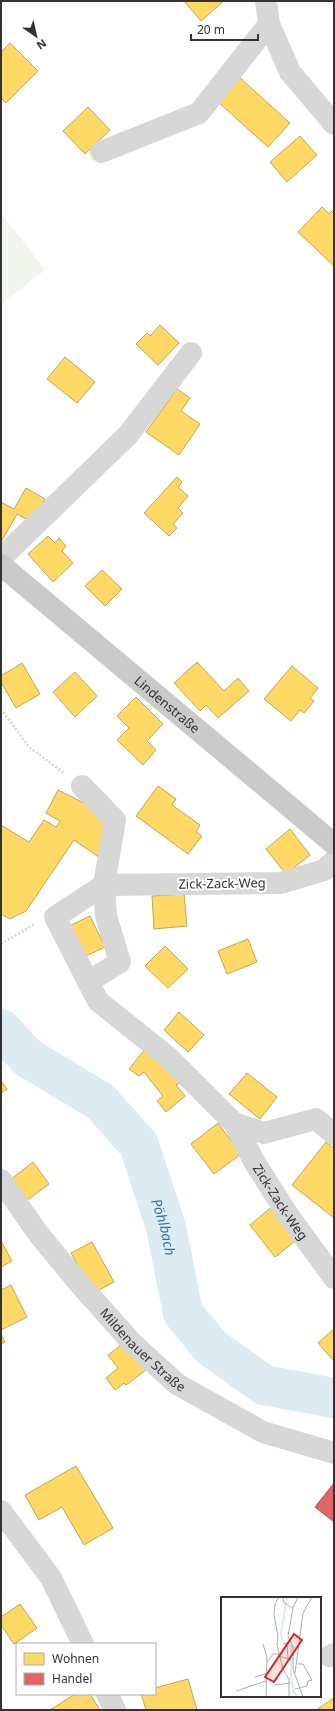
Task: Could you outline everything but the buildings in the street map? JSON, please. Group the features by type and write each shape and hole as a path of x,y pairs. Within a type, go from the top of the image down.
{"main road":[{"name":"Lindenstraße","path":"1,565 334,844"}],"street":[{"path":"266,1 269,24 290,72 334,124"},
{"path":"101,152 199,113 269,24"},
{"path":"1,558 128,435 191,353"},
{"path":"82,786 115,820 104,884 106,916 120,962 88,982"},
{"name":"Zick-Zack-Weg","path":"104,884 281,883 324,870 334,862"},
{"path":"55,917 104,884"},
{"name":"Zick-Zack-Weg","path":"55,917 98,1001 168,1057 234,1123 254,1163 288,1215 334,1278"},
{"name":"Zick-Zack-Weg","path":"234,1123 264,1133 316,1119 334,1134"},
{"name":"Mildenauer Straße","path":"1,1180 37,1232 78,1282 133,1344 177,1384 263,1432 334,1453"},
{"path":"1,1511 51,1578 83,1643"},
{"path":"108,1695 115,1710"}],"path":[{"path":"1,709 29,747 82,786"},
{"path":"1,944 30,926 55,917"}],"shaded area":[{"path":"1,213 45,270 1,304"}],"waterway":[{"name":"Pöhlbach","path":"1,1029 28,1058 101,1102 139,1145 166,1227 183,1313 211,1347 264,1385 334,1398"}]}
